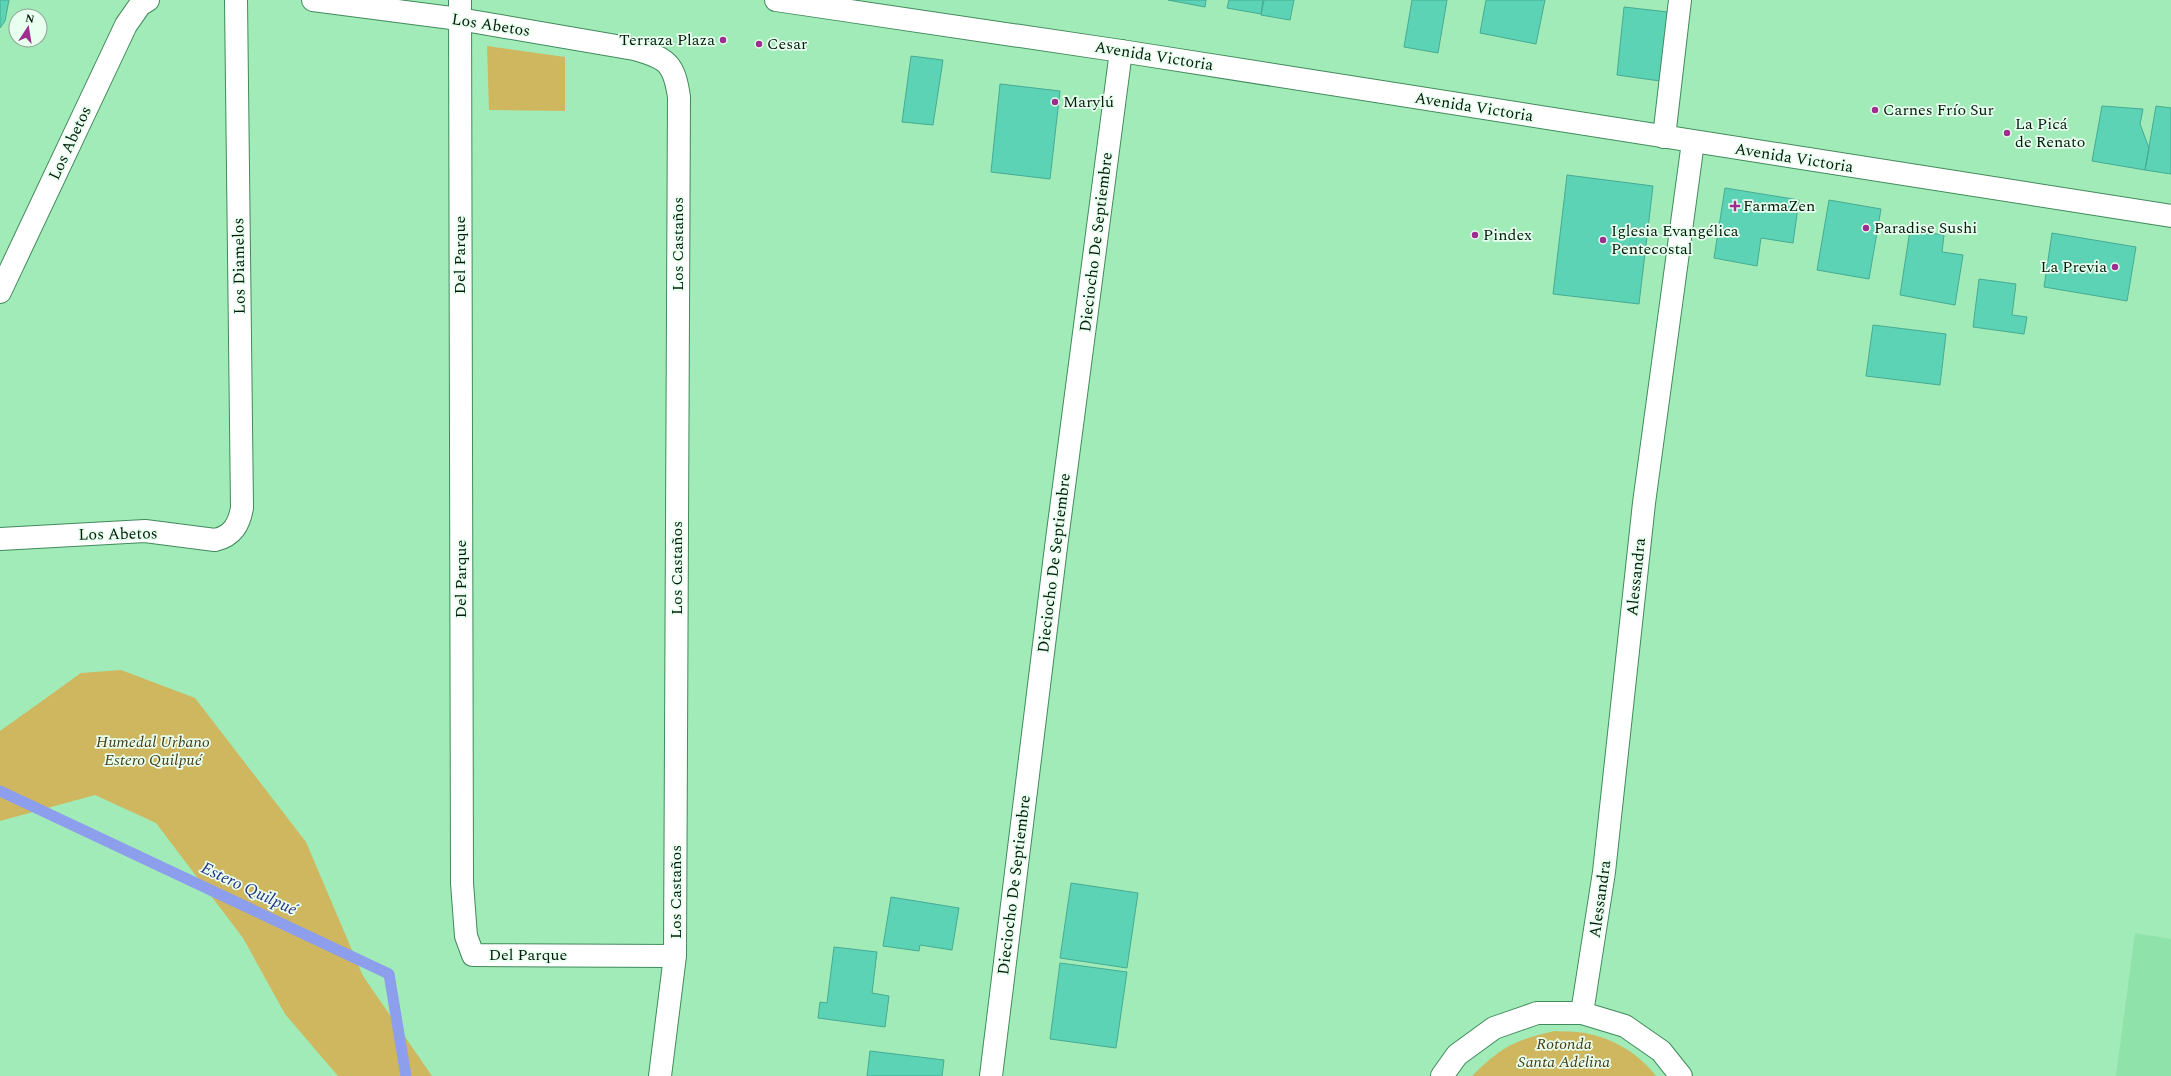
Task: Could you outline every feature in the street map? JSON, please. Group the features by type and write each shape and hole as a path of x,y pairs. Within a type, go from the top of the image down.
{"street":[{"name":"Los Abetos","path":"0,292 126,24 140,5 148,0"},
{"name":"Los Diamelos","path":"233,531 239,520 242,508 236,0"},
{"name":"Los Abetos","path":"313,0 459,9 650,53 666,61"},
{"name":"Avenida Victoria","path":"777,0 1121,51 2171,216"},
{"path":"1664,137 1680,0"},
{"name":"Del Parque","path":"459,9 462,875 466,936 473,954 675,956"},
{"name":"Dieciocho De Septiembre","path":"994,1076 1057,539 1121,51"},
{"name":"Los Castaños","path":"660,1076 675,956 679,97 676,77 666,61"},
{"name":"Alessandra","path":"1582,1013 1604,872 1644,503 1693,142"},
{"name":"Los Abetos","path":"0,539 145,531 215,540 222,538 233,531"},
{"path":"1442,1076 1457,1055 1494,1028 1537,1014 1582,1013 1625,1026 1661,1051 1681,1076"}],"shaded area":[{"path":"2135,933 2171,939 2171,1076 2116,1076"}],"green space":[{"path":"487,46 565,57 565,111 489,110"},
{"name":"Humedal Urbano Estero Quilpué","path":"121,670 195,698 306,842 363,976 432,1076 338,1076 285,1014 243,938 156,823 95,795 0,821 0,731 81,673"},
{"name":"Rotonda Santa Adelina","path":"1555,1031 1585,1033 1599,1036 1617,1044 1635,1055 1650,1068 1656,1076 1472,1076 1501,1051 1519,1041"}],"building":[{"path":"0,0 9,0 5,21 0,28"},
{"path":"1168,0 1206,0 1205,7"},
{"path":"1229,0 1263,0 1261,14 1227,8"},
{"path":"1264,0 1294,0 1290,20 1261,15"},
{"path":"1412,0 1447,0 1438,53 1404,47"},
{"path":"1486,0 1545,0 1536,44 1480,33"},
{"path":"1624,7 1668,12 1660,81 1617,75"},
{"path":"911,56 943,60 933,125 902,122"},
{"path":"1000,84 1060,91 1050,179 991,172"},
{"path":"2102,106 2143,109 2140,124 2149,148 2145,170 2092,161"},
{"path":"2156,106 2171,108 2171,174 2145,170"},
{"name":"Iglesia Evangélica Pentecostal","path":"1567,175 1653,186 1639,304 1553,294"},
{"path":"1725,188 1799,200 1793,243 1761,238 1757,266 1714,258"},
{"path":"1829,200 1881,209 1869,279 1817,270"},
{"path":"1910,230 1944,235 1942,252 1963,255 1955,305 1900,295"},
{"path":"2052,233 2136,247 2127,301 2044,287"},
{"path":"1979,279 2016,284 2012,315 2027,317 2024,334 1973,327"},
{"path":"1873,325 1946,334 1940,385 1866,376"},
{"path":"1071,883 1138,893 1127,968 1060,958"},
{"path":"891,897 959,908 952,950 920,945 919,951 883,946"},
{"path":"834,947 877,952 872,993 889,996 885,1027 818,1018 820,1002 827,1003"},
{"path":"1060,963 1127,972 1116,1048 1050,1039"},
{"path":"870,1051 944,1060 942,1076 867,1076"}],"waterway":[{"name":"Estero Quilpué","path":"0,791 389,974 406,1076"}],"place":[{"name":"Terraza Plaza","path":"723,40"},
{"name":"Cesar","path":"759,44"},
{"name":"Marylú","path":"1055,102"},
{"name":"Carnes Frío Sur","path":"1875,110"},
{"name":"La Picá de Renato","path":"2007,133"},
{"name":"FarmaZen","path":"1735,206"},
{"name":"Paradise Sushi","path":"1866,228"},
{"name":"Pindex","path":"1475,235"},
{"name":"Iglesia Evangélica Pentecostal","path":"1603,240"},
{"name":"La Previa","path":"2115,267"}]}
